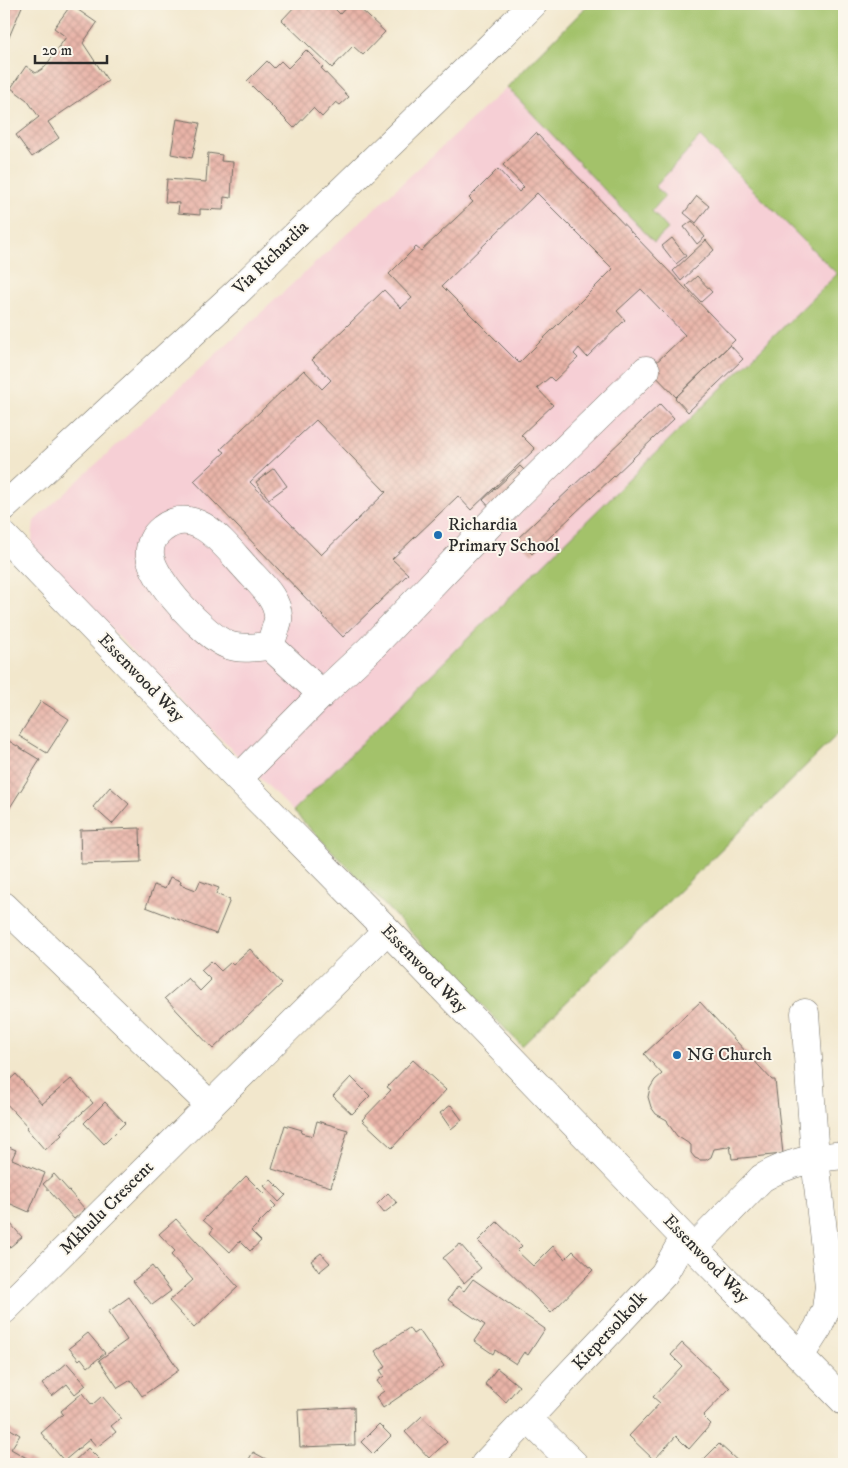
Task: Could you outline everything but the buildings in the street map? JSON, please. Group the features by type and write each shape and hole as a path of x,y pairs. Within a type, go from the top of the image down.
{"street":[{"name":"Via Richardia","path":"4,507 234,294 533,4"},
{"path":"238,780 512,502 646,370"},
{"path":"270,646 278,620 277,610 270,596 231,551 202,524 185,520 169,523 158,532 151,543 150,555 154,568 168,590 199,625 229,645 241,648 270,646 322,694"},
{"name":"Essenwood Way","path":"4,536 238,780 387,930 844,1401"},
{"path":"4,906 210,1106"},
{"name":"Mkhulu Crescent","path":"4,1310 387,930"},
{"path":"800,1356 818,1328 826,1309 829,1286 815,1158 805,1013"},
{"name":"Kiepersolkolk","path":"485,1464 664,1274 689,1243 762,1178 780,1168 815,1158 844,1155"},
{"path":"528,1418 574,1464"}],"shaded area":[{"name":"Richardia Primary School","path":"589,4 844,4 844,728 522,1046 293,811 31,549 34,521 507,87"}],"green space":[{"path":"589,4 844,4 844,728 522,1046 293,811 837,274 700,137 655,187 665,196 652,211 668,229 654,242 507,87"}],"place":[{"name":"Richardia Primary School","path":"438,535"},
{"name":"NG Church","path":"677,1055"}]}
